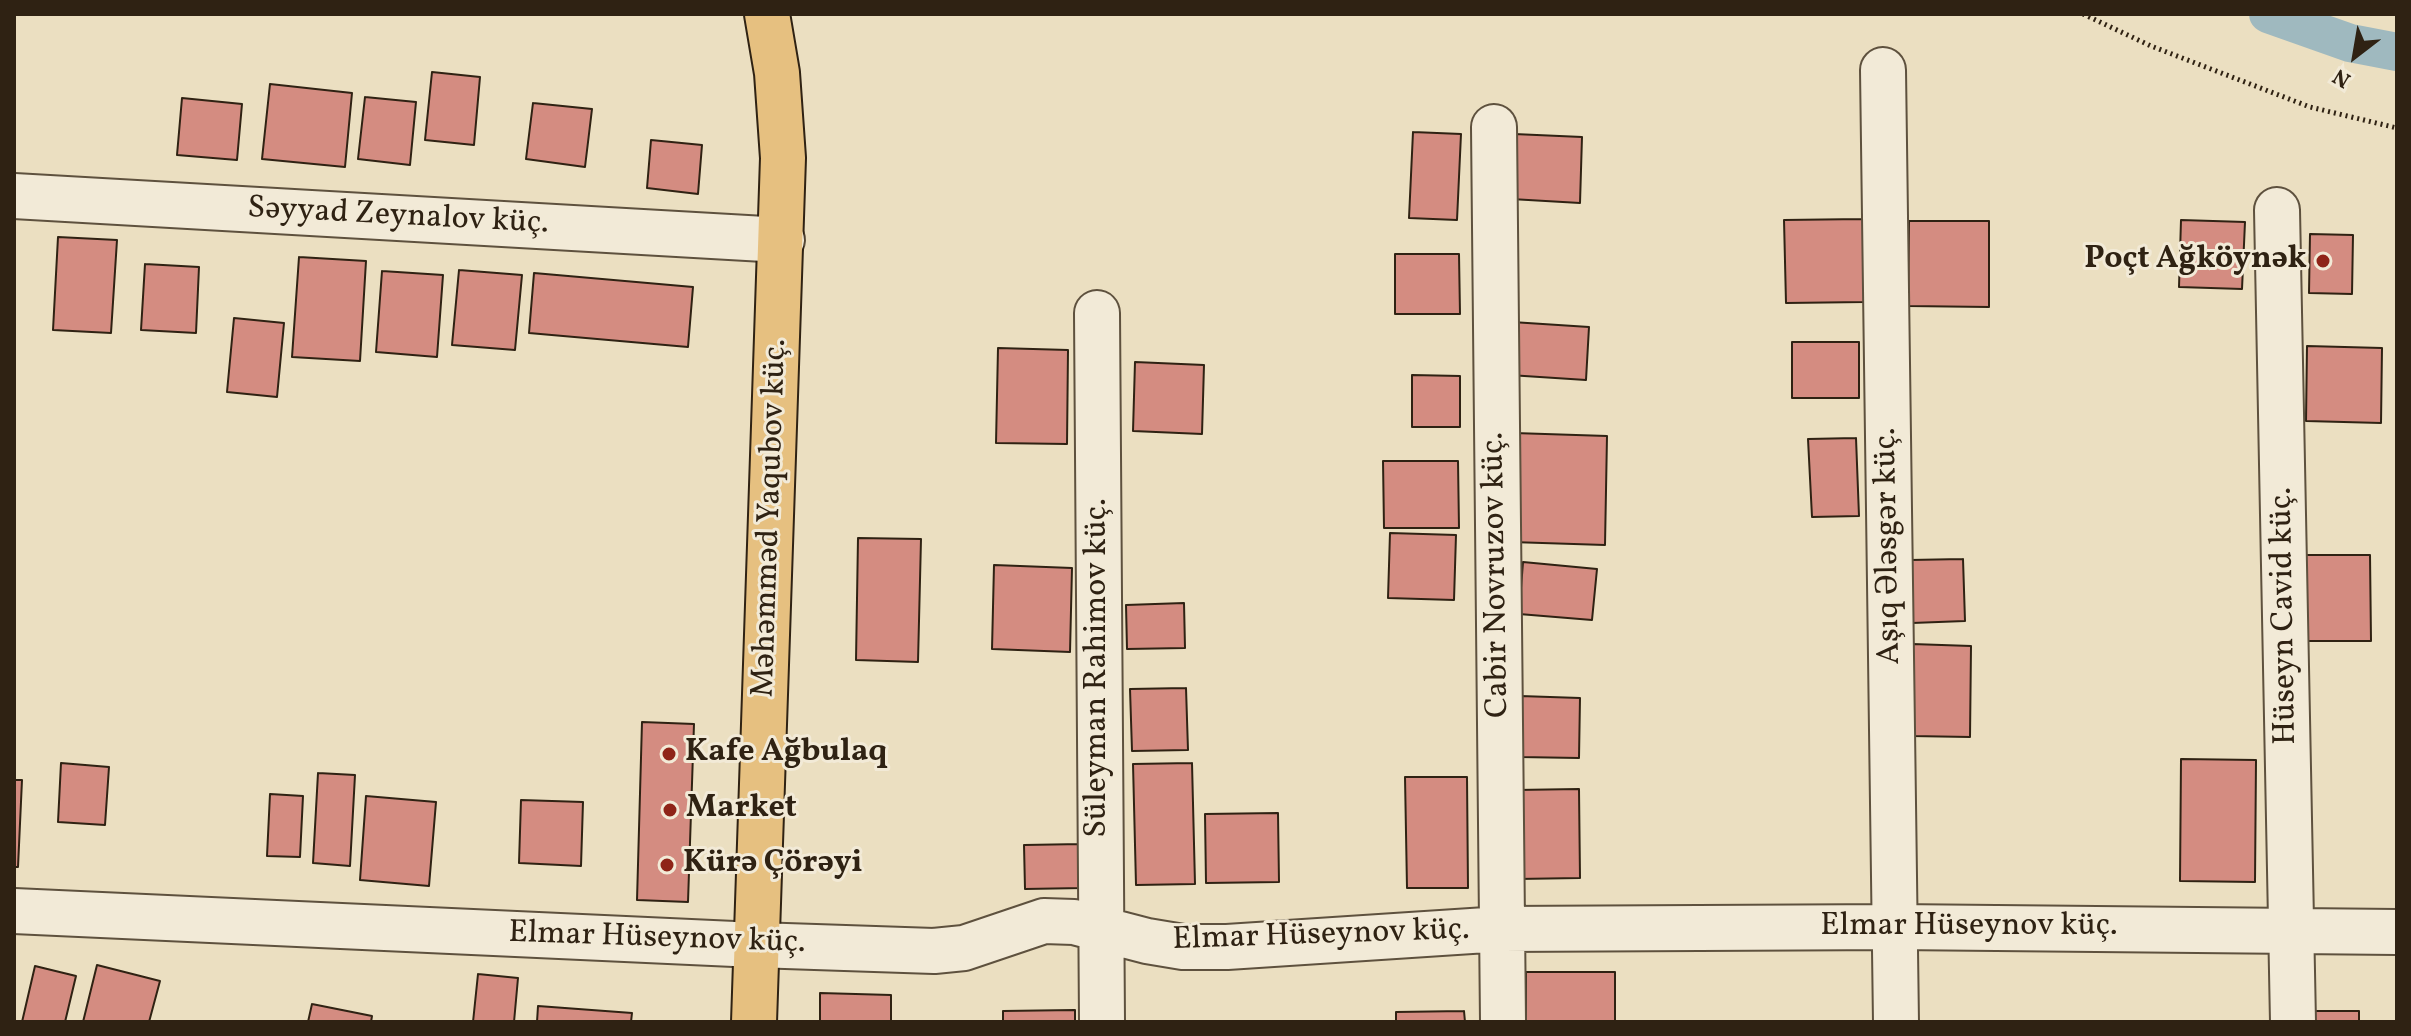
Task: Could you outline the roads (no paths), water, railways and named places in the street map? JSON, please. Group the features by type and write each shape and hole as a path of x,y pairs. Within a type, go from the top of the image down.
{"main road":[{"name":"Məhəmməd Yaqubov küç.","path":"754,1022 782,240 783,158 777,73 767,14"}],"street":[{"name":"Aşıq Ələsgər küç.","path":"1883,70 1896,1022"},
{"name":"Cabir Novruzov küç.","path":"1494,127 1503,1022"},
{"name":"Səyyad Zeynalov küç.","path":"14,196 782,240"},
{"name":"Hüseyn Cavid küç.","path":"2277,210 2293,1022"},
{"name":"Süleyman Rahimov küç.","path":"1097,313 1102,1022"},
{"name":"Elmar Hüseynov küç.","path":"14,911 934,951 964,948 1044,921 1074,922 1183,947 1502,929 1896,927 2397,932"}],"waterway":[{"path":"2268,14 2350,43 2397,52"}],"place":[{"name":"Poçt Ağköynək","path":"2323,261"},
{"name":"Kafe Ağbulaq","path":"669,754"},
{"name":"Market","path":"670,810"},
{"name":"Kürə Çörəyi","path":"667,865"}]}
